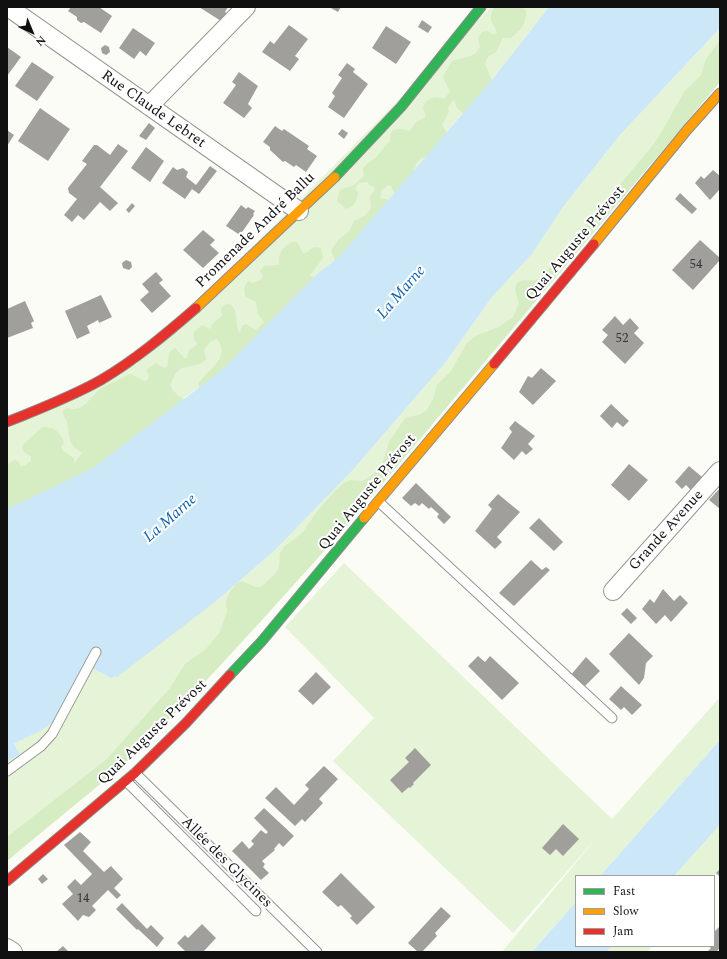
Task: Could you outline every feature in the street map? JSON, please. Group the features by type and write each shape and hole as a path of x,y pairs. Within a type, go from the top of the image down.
{"street":[{"path":"149,106 246,7"},
{"name":"Promenade André Ballu","path":"7,422 82,389 131,360 219,287 299,211 400,108 435,67 481,7"},
{"name":"Rue Claude Lebret","path":"18,10 149,106 299,211"},
{"name":"Quai Auguste Prévost","path":"7,880 135,773 186,723 262,641 720,93"},
{"name":"Grande Avenue","path":"613,591 720,471"},
{"path":"7,948 13,952"}],"lane":[{"path":"379,502 612,718"},
{"path":"7,771 41,746 52,734 96,652"},
{"name":"Allée des Glycines","path":"135,773 317,952"},
{"path":"126,781 256,911"}],"green space":[{"path":"491,7 549,7 491,81 340,256 318,273 222,370 154,420 7,509 7,429 138,363"},
{"path":"522,7 526,10 526,15 522,26 511,38 503,38 496,52 489,56 486,60 485,64 492,80 490,87 465,115 457,108 454,99 448,107 449,112 442,125 448,135 430,156 421,158 416,164 414,172 398,196 393,191 391,186 388,185 381,191 380,198 386,199 392,204 337,264 331,251 339,239 349,232 354,221 366,215 371,208 370,196 374,192 375,187 371,186 367,182 359,183 355,188 358,193 356,201 353,205 346,209 337,201 340,190 354,185 364,176 363,169 390,142 390,135 393,130 401,129 410,131 416,122 426,117 423,107 429,99 444,99 450,92 443,77 452,61 475,54 480,47 478,38 482,32 488,31 492,34 497,34 491,19 494,8"},
{"path":"720,28 720,64 352,520 192,696 122,766 7,860 7,762 20,754 14,744 45,728 89,671 94,669 107,676 220,598 274,551 352,471 445,363 492,297 532,254 563,207 620,135"},
{"path":"720,41 720,82 352,520 192,696 122,766 7,861 7,837 107,759 170,688 185,664 206,649 220,632 227,612 226,601 236,584 242,581 255,587 261,587 274,575 279,568 280,553 284,547 303,532 315,514 335,491 350,480 362,481 371,476 382,465 389,442 403,421 407,417 419,415 427,410 433,399 437,385 451,371 467,343 477,335 499,327 513,317 519,303 515,290 517,283 541,278 649,150 660,135 684,92 701,75 706,59"},
{"path":"292,242 297,242 303,253 306,253 314,247 321,248 323,258 310,275 316,280 285,323 201,390 198,384 217,363 222,352 221,345 217,339 210,342 204,350 206,359 198,364 179,370 175,374 170,385 173,391 190,405 7,528 7,468 9,463 15,460 19,462 20,466 24,466 31,461 31,456 24,452 22,446 42,427 54,429 58,432 64,442 61,447 63,451 74,458 74,464 82,453 74,447 70,441 67,421 64,417 63,411 67,408 78,409 82,407 102,388 130,374 145,381 148,380 149,375 146,370 156,363 164,368 167,367 169,354 175,348 184,358 187,358 189,350 198,344 194,339 194,332 202,325 210,329 212,324 222,316 221,308 224,305 230,304 235,310 237,326 240,333 242,326 246,324 256,330 264,322 258,314 256,302 246,297 244,289 248,281 252,283 261,280 263,276 260,271 264,266 279,265 281,252"},
{"path":"344,563 612,819 720,697 720,740 601,875 575,875 575,903 532,952 502,952 598,836 513,933 333,761 374,718 285,627"},
{"path":"720,825 720,869 715,875 675,875"},
{"path":"611,947 651,947 647,952 607,952"}],"water":[{"name":"La Marne","path":"549,7 720,7 720,28 620,135 563,207 532,254 492,297 445,363 352,471 274,551 220,598 117,677 115,676 111,678 94,669 88,671 56,718 45,728 14,744 20,754 7,762 7,509 93,468 222,370 318,273 340,256 491,81"},
{"path":"720,740 720,825 675,875 601,875"},
{"path":"575,903 575,947 611,947 607,952 532,952"}],"building":[{"path":"71,7 99,7 112,16 101,33 84,22 81,23 77,20 77,17 68,11"},
{"path":"199,7 228,7 225,12 228,14 221,21"},
{"path":"329,7 341,7 338,12"},
{"path":"422,20 432,27 428,33 418,27"},
{"path":"289,25 308,39 295,56 299,59 290,71 262,52 270,41 274,44"},
{"path":"386,26 411,42 396,64 372,48"},
{"path":"133,28 155,43 146,56 140,51 134,59 119,48"},
{"path":"105,45 109,47 110,52 106,55 102,53 101,48"},
{"path":"7,47 21,57 7,76"},
{"path":"32,62 54,77 37,101 15,86"},
{"path":"347,63 355,69 353,72 368,84 344,118 328,107 335,96 332,93 342,78 338,75"},
{"path":"239,72 258,86 248,104 252,108 244,118 223,103 236,85 232,82"},
{"path":"40,108 70,129 48,161 18,141"},
{"path":"149,123 155,128 146,140 139,136"},
{"path":"275,126 282,131 284,129 309,146 307,149 317,156 306,172 296,165 294,167 285,161 283,162 270,150 270,147 263,142"},
{"path":"342,129 348,133 344,139 338,134"},
{"path":"7,130 14,135 7,146"},
{"path":"118,144 128,151 100,187 118,203 110,211 100,202 84,220 78,215 72,222 64,215 77,199 69,193 68,188 87,164 82,161 94,145 97,145 110,155"},
{"path":"146,147 164,161 150,182 131,168"},
{"path":"210,166 217,171 199,194 192,189 185,199 162,183 173,167 177,170 183,168 188,172 186,177 196,185"},
{"path":"713,170 720,176 720,189 710,200 695,183 701,176 704,179"},
{"path":"680,193 697,209 692,214 675,199"},
{"path":"132,203 135,206 129,213 126,210"},
{"path":"241,205 246,209 248,207 255,211 253,214 254,215 240,235 226,226"},
{"path":"203,230 215,240 210,245 219,253 203,268 183,250"},
{"path":"700,240 720,258 720,260 693,290 672,270"},
{"path":"126,260 131,262 132,267 129,270 123,268 122,263"},
{"path":"156,272 163,280 159,283 171,296 152,313 140,300 149,292 142,284"},
{"path":"101,295 112,317 99,323 98,320 87,326 90,333 77,339 65,311"},
{"path":"25,301 34,321 31,323 33,328 7,338 7,309"},
{"path":"615,316 623,325 630,318 639,328 634,333 644,343 625,364 602,342 608,335 602,330"},
{"path":"541,368 556,381 533,405 519,392 528,376 532,378"},
{"path":"611,404 629,421 623,427 617,422 612,428 600,416"},
{"path":"515,421 535,436 528,444 533,449 526,455 522,451 514,460 501,448 512,432 509,428"},
{"path":"629,464 648,480 629,501 611,485"},
{"path":"689,466 702,477 691,490 686,485 682,489 675,482"},
{"path":"416,483 451,517 444,524 437,517 439,514 431,507 429,509 422,503 419,506 415,503 411,506 402,498"},
{"path":"720,488 720,509 709,500"},
{"path":"498,494 520,512 497,537 502,542 495,549 475,531 492,509 488,505"},
{"path":"539,518 563,542 554,551 529,528"},
{"path":"531,560 542,570 546,567 550,570 514,606 499,593"},
{"path":"663,589 674,601 680,595 688,603 671,622 665,615 656,624 642,609 650,599 654,603"},
{"path":"627,608 637,618 631,624 621,614"},
{"path":"629,633 653,656 646,663 644,678 639,685 609,654"},
{"path":"478,656 485,662 490,656 519,683 502,700 468,666"},
{"path":"586,657 600,671 583,688 570,676"},
{"path":"316,672 331,687 313,705 298,691"},
{"path":"621,686 642,705 632,715 624,707 621,710 609,699"},
{"path":"415,748 431,765 410,788 409,787 402,793 390,780 409,762 405,758"},
{"path":"324,766 338,779 319,799 323,803 305,822 302,819 295,826 265,798 276,787 294,805 309,789 305,785"},
{"path":"264,808 294,836 283,847 279,843 274,849 275,850 262,861 265,864 263,867 269,873 261,880 232,851 242,841 249,849 254,844 251,841 261,830 266,834 268,832 254,818"},
{"path":"563,824 579,839 563,856 556,849 550,855 542,848"},
{"path":"80,832 91,842 83,851 104,872 111,866 123,879 114,888 121,895 117,899 108,890 92,906 96,910 89,917 83,915 78,921 62,904 73,894 67,887 75,879 81,885 92,874 64,845"},
{"path":"720,869 720,877 716,873"},
{"path":"341,873 375,907 357,925 350,918 352,916 341,905 338,907 322,892"},
{"path":"43,874 48,879 42,884 38,879"},
{"path":"122,903 147,929 151,925 164,938 157,947 116,909"},
{"path":"441,907 451,916 435,933 437,936 422,952 418,952 408,943"},
{"path":"202,924 216,938 203,952 186,952 177,943 185,935 188,938"},
{"path":"720,926 720,948 716,952 707,952 711,948 710,947 715,947 715,931"},
{"path":"63,946 69,952 56,952"}],"traffic: fast":[{"path":"335,177 401,107 481,7"},
{"path":"230,675 262,641 364,518"}],"traffic: slow":[{"path":"594,244 687,130 720,93"},
{"path":"196,308 335,177"},
{"path":"364,518 494,364"}],"traffic: jam":[{"path":"494,364 594,244"},
{"path":"7,422 67,397 101,380 162,337 196,308"},
{"path":"7,881 135,773 186,723 230,675"}]}
